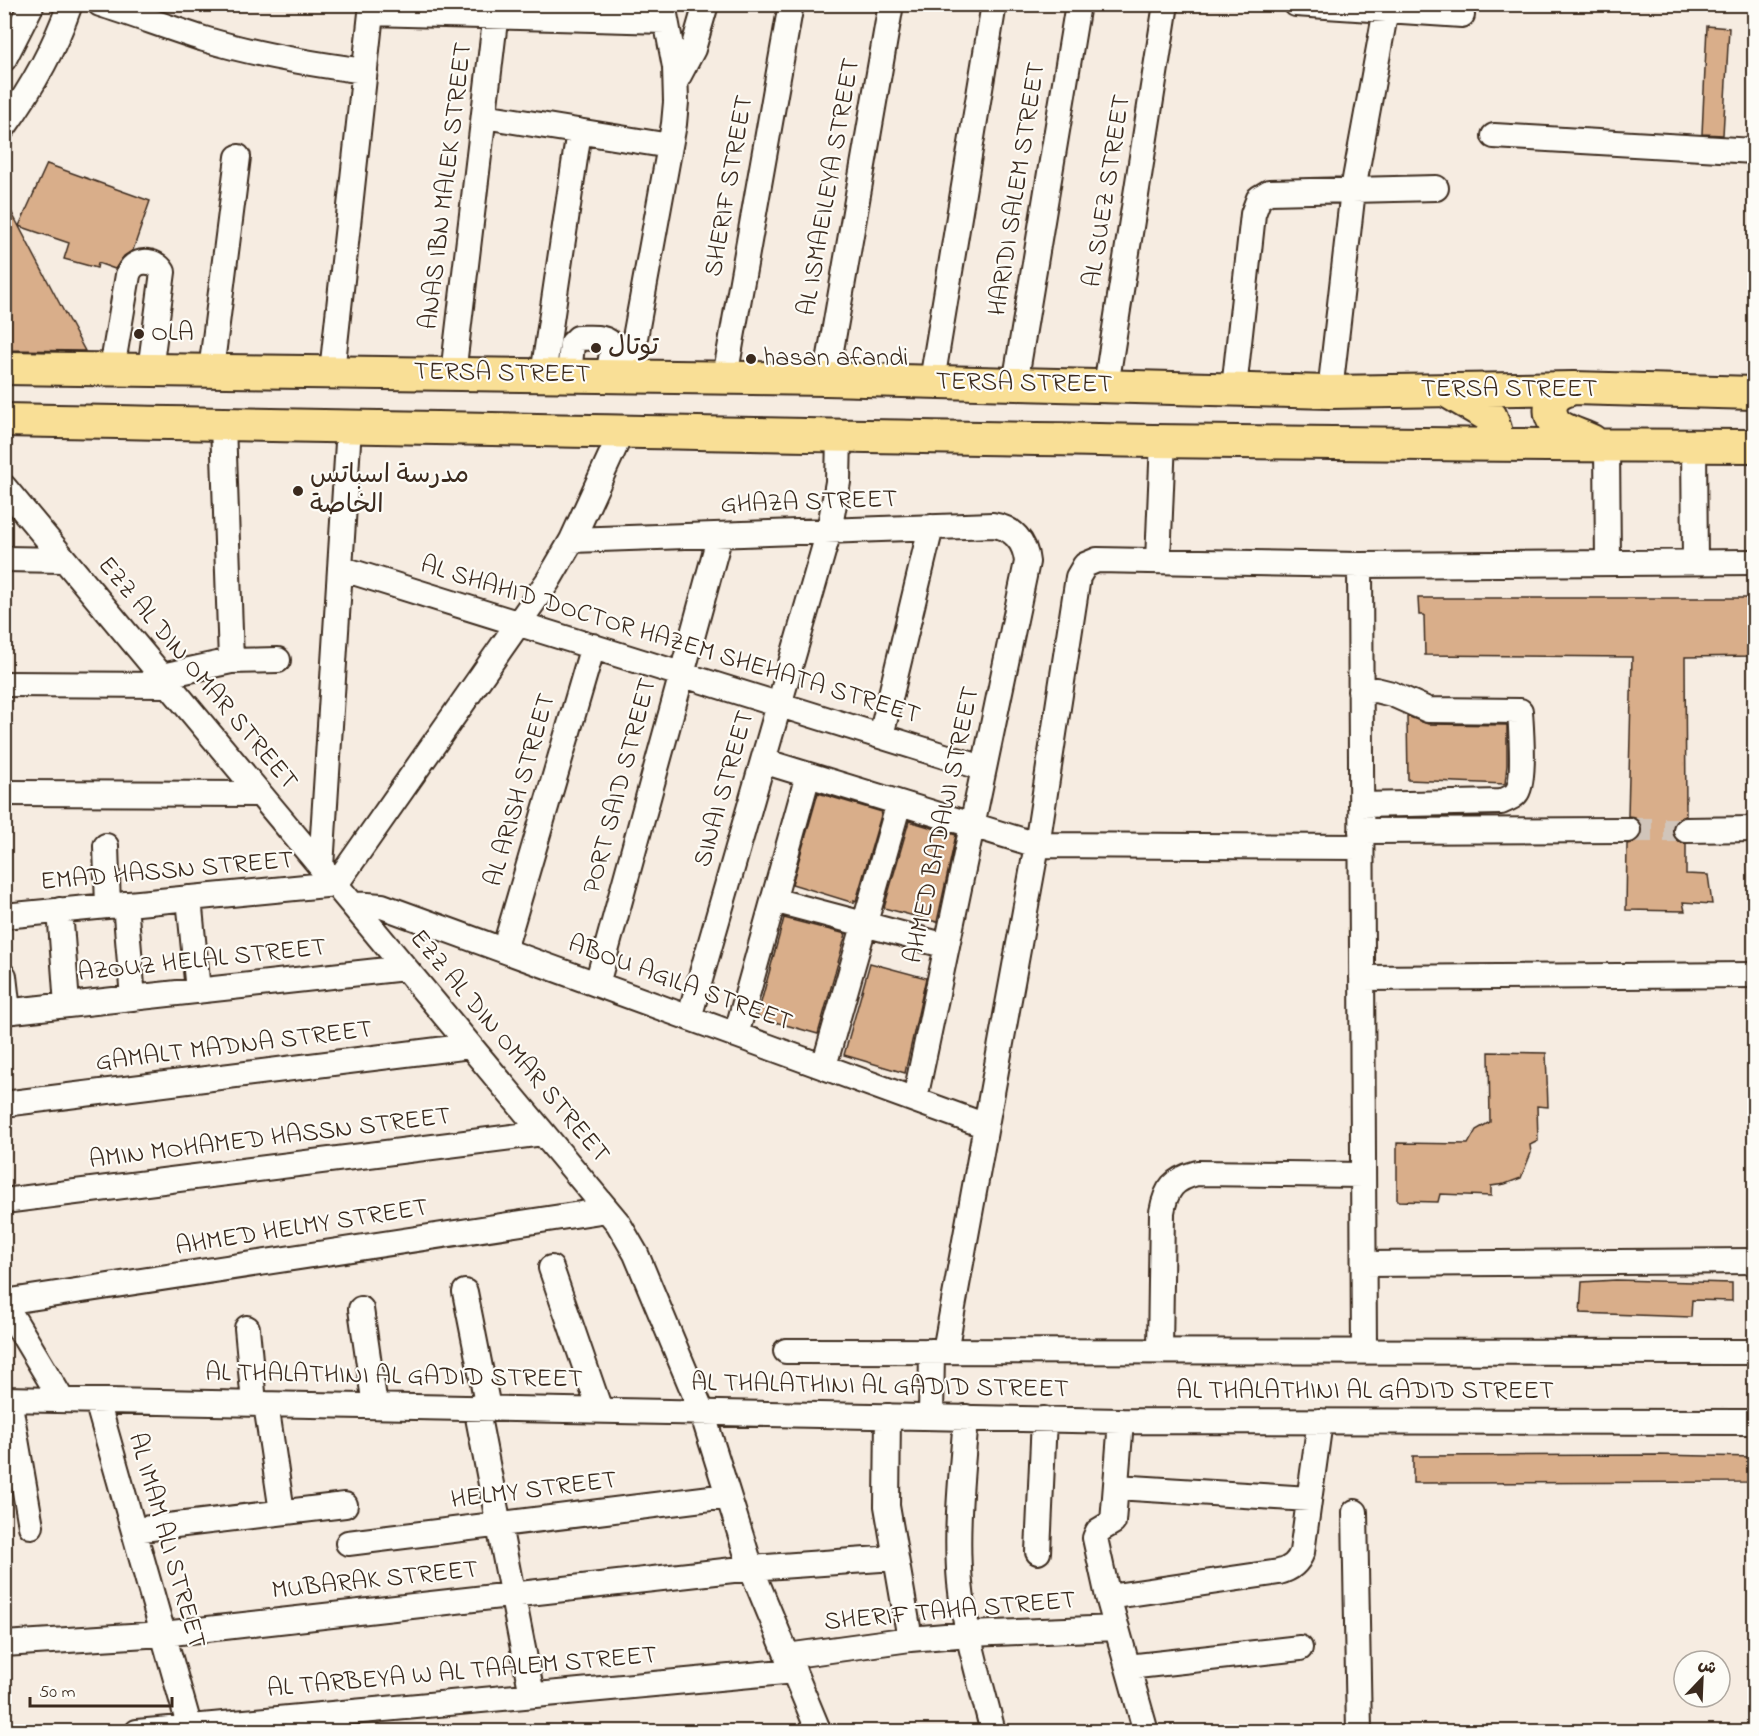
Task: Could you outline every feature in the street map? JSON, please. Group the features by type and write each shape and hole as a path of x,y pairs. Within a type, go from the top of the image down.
{"main road":[{"name":"TERSA STREET","path":"4,368 115,358 152,359 211,371 725,377 1330,392 1573,388 1755,393"},
{"path":"1573,388 1554,398 1550,406 1550,414 1559,426 1605,445"},
{"path":"1444,389 1491,417 1495,429 1487,444"},
{"name":"TERSA STREET","path":"4,420 1163,440 1755,446"}],"street":[{"path":"4,59 32,4"},
{"path":"4,127 43,68 70,4"},
{"path":"100,4 197,37 253,52 300,63 365,71"},
{"path":"676,81 693,49 706,4"},
{"name":"SHERIF STREET","path":"725,377 791,4"},
{"name":"AL ISMAEILEYA STREET","path":"826,379 891,4"},
{"path":"932,381 994,4"},
{"name":"HARIDI SALEM STREET","path":"1015,384 1078,4"},
{"name":"AL SUEZ STREET","path":"1106,386 1166,4"},
{"path":"1296,4 1387,8 1462,15"},
{"path":"1330,392 1353,190 1387,8"},
{"path":"332,372 372,9 664,13 674,53 676,81 674,124 618,376"},
{"name":"ANAS IBN MALEK STREET","path":"453,374 496,10"},
{"path":"484,116 670,146"},
{"path":"556,375 579,131"},
{"path":"1494,136 1755,151"},
{"path":"211,371 238,157"},
{"path":"1234,389 1253,214 1256,202 1264,194 1269,192 1436,188"},
{"path":"115,358 130,268 135,263 143,262 160,267 163,272 152,359"},
{"path":"223,424 231,662"},
{"path":"328,876 340,568 349,427"},
{"path":"328,876 520,623 548,581 572,540 622,431"},
{"name":"SINAI STREET","path":"689,1018 829,531 838,482 839,435"},
{"path":"1158,561 1163,440"},
{"path":"1605,445 1608,563"},
{"path":"1694,446 1695,562"},
{"name":"EZZ AL DIN OMAR STREET","path":"4,487 608,1210 628,1239 702,1412 751,1568 819,1731"},
{"name":"GHAZA STREET","path":"572,540 1001,526 1020,540 1024,546 1027,562"},
{"path":"880,736 931,527"},
{"name":"PORT SAID STREET","path":"597,984 720,535"},
{"path":"4,559 64,560"},
{"path":"931,1417 939,1351 986,1126 1037,845 1080,571 1085,565 1097,560 1360,565 1755,562"},
{"name":"AHMED BADAWI STREET","path":"915,1100 1027,562"},
{"path":"1360,565 1364,1352"},
{"name":"AL SHAHID DOCTOR HAZEM SHEHATA STREET","path":"340,568 983,768"},
{"name":"AL ARISH STREET","path":"504,950 593,646"},
{"path":"4,684 165,680 231,662 278,660"},
{"path":"1360,691 1376,690 1392,694 1428,710 1520,711 1521,727 1521,783 1516,794 1501,802 1361,805"},
{"path":"763,761 1037,845 1361,839 1628,830"},
{"path":"736,1035 808,775"},
{"path":"4,794 260,794"},
{"path":"824,1066 899,803"},
{"path":"1686,830 1755,830"},
{"path":"106,846 133,998"},
{"name":"EMAD HASSN STREET","path":"4,916 189,898 328,876"},
{"path":"189,898 198,990"},
{"path":"773,900 947,946"},
{"name":"ABOU AGILA STREET","path":"352,904 382,906 986,1126"},
{"path":"60,910 67,1005"},
{"name":"AZOUZ HELAL STREET","path":"6,1012 405,968"},
{"path":"1362,978 1755,975"},
{"path":"4,976 6,1012"},
{"name":"GAMALT MADNA STREET","path":"4,1104 470,1046"},
{"name":"AMIN MOHAMED HASSN STREET","path":"4,1201 543,1133"},
{"path":"1160,1352 1162,1212 1164,1198 1172,1186 1183,1177 1197,1173 1363,1176"},
{"name":"AHMED HELMY STREET","path":"4,1303 608,1210"},
{"path":"1364,1264 1755,1261"},
{"path":"552,1268 600,1410"},
{"path":"465,1292 499,1524 531,1695"},
{"path":"4,1303 62,1400"},
{"path":"361,1310 375,1406"},
{"path":"247,1328 282,1512"},
{"path":"786,1351 1755,1352"},
{"path":"7,1399 31,1526"},
{"name":"AL THALATHINI AL GADID STREET","path":"7,1399 1121,1421 1755,1422"},
{"name":"AL IMAM ALI STREET","path":"97,1401 190,1729"},
{"path":"888,1416 887,1506 910,1639"},
{"path":"966,1418 958,1534 960,1584 969,1634 993,1731"},
{"path":"1038,1552 1044,1419"},
{"path":"1108,1597 1285,1570 1296,1563 1302,1552 1320,1420"},
{"path":"1121,1421 1113,1521 1098,1531 1095,1538 1108,1597 1146,1731"},
{"path":"1116,1487 1309,1499"},
{"name":"HELMY STREET","path":"348,1543 727,1496"},
{"path":"134,1530 345,1505"},
{"path":"1355,1512 1359,1731"},
{"name":"MUBARAK STREET","path":"4,1644 163,1634 751,1568 896,1558"},
{"name":"SHERIF TAHA STREET","path":"790,1663 910,1639 969,1634 1117,1628"},
{"path":"1128,1667 1300,1648"},
{"name":"AL TARBEYA W AL TAALEM STREET","path":"136,1731 190,1729 531,1695 790,1663"}],"building":[{"path":"1707,26 1729,28 1723,135 1702,134"},
{"path":"47,164 150,201 133,250 124,256 115,269 98,263 97,268 64,259 69,243 19,226"},
{"path":"4,198 63,310 85,351 4,350"},
{"path":"1418,598 1755,598 1755,656 1685,657 1686,816 1674,823 1672,831 1679,842 1686,844 1686,874 1708,875 1712,904 1683,902 1685,911 1626,910 1627,844 1636,842 1641,837 1642,831 1640,822 1635,817 1628,816 1632,657 1425,655 1424,615 1419,615"},
{"path":"1407,716 1428,724 1507,725 1505,784 1408,780"},
{"path":"818,793 882,812 854,903 792,884"},
{"path":"909,821 956,835 937,922 884,908"},
{"path":"784,918 846,934 818,1034 757,1017"},
{"path":"870,963 926,978 905,1073 844,1055"},
{"path":"1489,1052 1546,1053 1548,1107 1537,1106 1538,1141 1530,1145 1531,1153 1521,1178 1491,1186 1491,1196 1440,1194 1438,1202 1397,1201 1397,1143 1468,1144 1476,1130 1490,1122"},
{"path":"1616,1280 1732,1283 1732,1301 1692,1300 1691,1317 1580,1313 1582,1282"},
{"path":"1413,1456 1755,1457 1755,1482 1413,1483"}],"tunnel":[{"path":"1628,830 1686,830"}],"place":[{"name":"OLA","path":"139,334"},
{"name":"توتال","path":"596,348"},
{"name":"hasan afandi","path":"751,359"},
{"name":"مدرسة اسباتس الخاصة","path":"298,491"}]}
